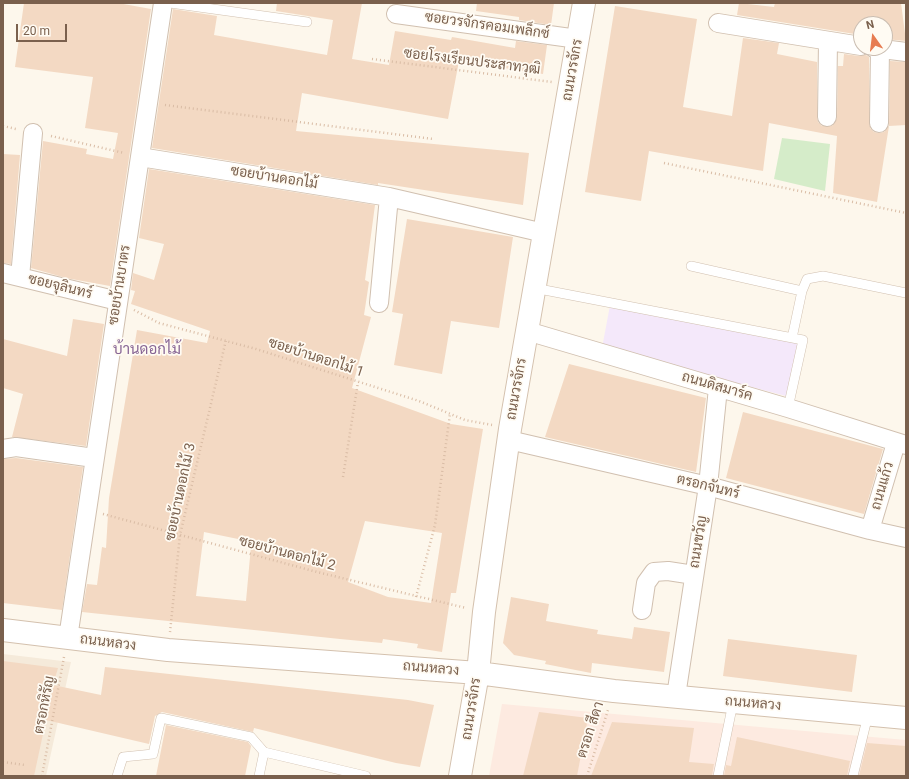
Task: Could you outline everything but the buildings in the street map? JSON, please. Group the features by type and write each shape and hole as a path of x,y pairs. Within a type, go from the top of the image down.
{"street":[{"name":"ซอยบ้านบาตร","path":"68,638 163,3"},
{"name":"ถนนวรจักร","path":"460,776 478,673 484,612 510,434 584,3"},
{"name":"ซอยวรจักรคอมเพล็กซ์","path":"396,14 578,39"},
{"path":"718,24 853,45"},
{"path":"827,117 828,41"},
{"path":"893,50 906,52"},
{"path":"877,56 879,123"},
{"path":"12,275 33,132"},
{"name":"ซอยบ้านดอกไม้","path":"140,157 389,197 544,233"},
{"path":"380,303 389,197"},
{"name":"ซอยจุลินทร์","path":"12,275 118,301"},
{"name":"ถนนดิสมาร์ค","path":"527,332 788,408 901,444"},
{"name":"ถนนขวัญ","path":"676,696 708,486 718,388"},
{"name":"ตรอกจันทร์","path":"510,434 870,530 906,538"},
{"name":"ถนนแก้ว","path":"870,530 901,444"},
{"path":"3,449 16,447 94,458"},
{"path":"642,610 646,582 654,572 668,571 694,575"},
{"name":"ถนนหลวง","path":"3,630 168,650 478,673 614,691 906,718"}],"lane":[{"path":"170,3 307,22"},
{"path":"691,266 802,291"},
{"path":"792,338 802,291 807,279 823,276 906,293"},
{"path":"534,288 803,340 788,408"},
{"path":"718,776 733,703"},
{"path":"853,776 868,715"},
{"path":"117,776 123,757 153,754 161,718 251,737 264,752 366,776"},
{"path":"259,776 264,752"}],"path":[{"name":"ซอยโรงเรียนประสาทวุฒิ","path":"372,59 570,84"},
{"path":"148,103 433,139"},
{"path":"3,126 140,157"},
{"path":"664,163 906,213"},
{"name":"ซอยบ้านดอกไม้ 1","path":"118,301 159,323 226,340 358,382 465,420 510,434"},
{"name":"ซอยบ้านดอกไม้ 3","path":"168,650 180,535 226,340"},
{"path":"343,477 358,382"},
{"path":"416,597 436,525 450,414"},
{"name":"ซอยบ้านดอกไม้ 2","path":"87,509 416,597 484,612"},
{"name":"ตรอกหิรัญ","path":"42,776 68,638"},
{"name":"ตรอก สีดา","path":"587,776 614,691"},
{"path":"3,762 24,765"},
{"path":"38,766 44,766"}],"shaded area":[{"path":"611,300 800,335 786,396 602,348"},
{"path":"3,654 71,662 46,776 3,776"},
{"path":"502,704 906,740 906,776 489,776"}],"green space":[{"path":"782,138 830,144 825,191 774,179"}],"district":[{"name":"บ้านดอกไม้","path":"147,350"}]}
